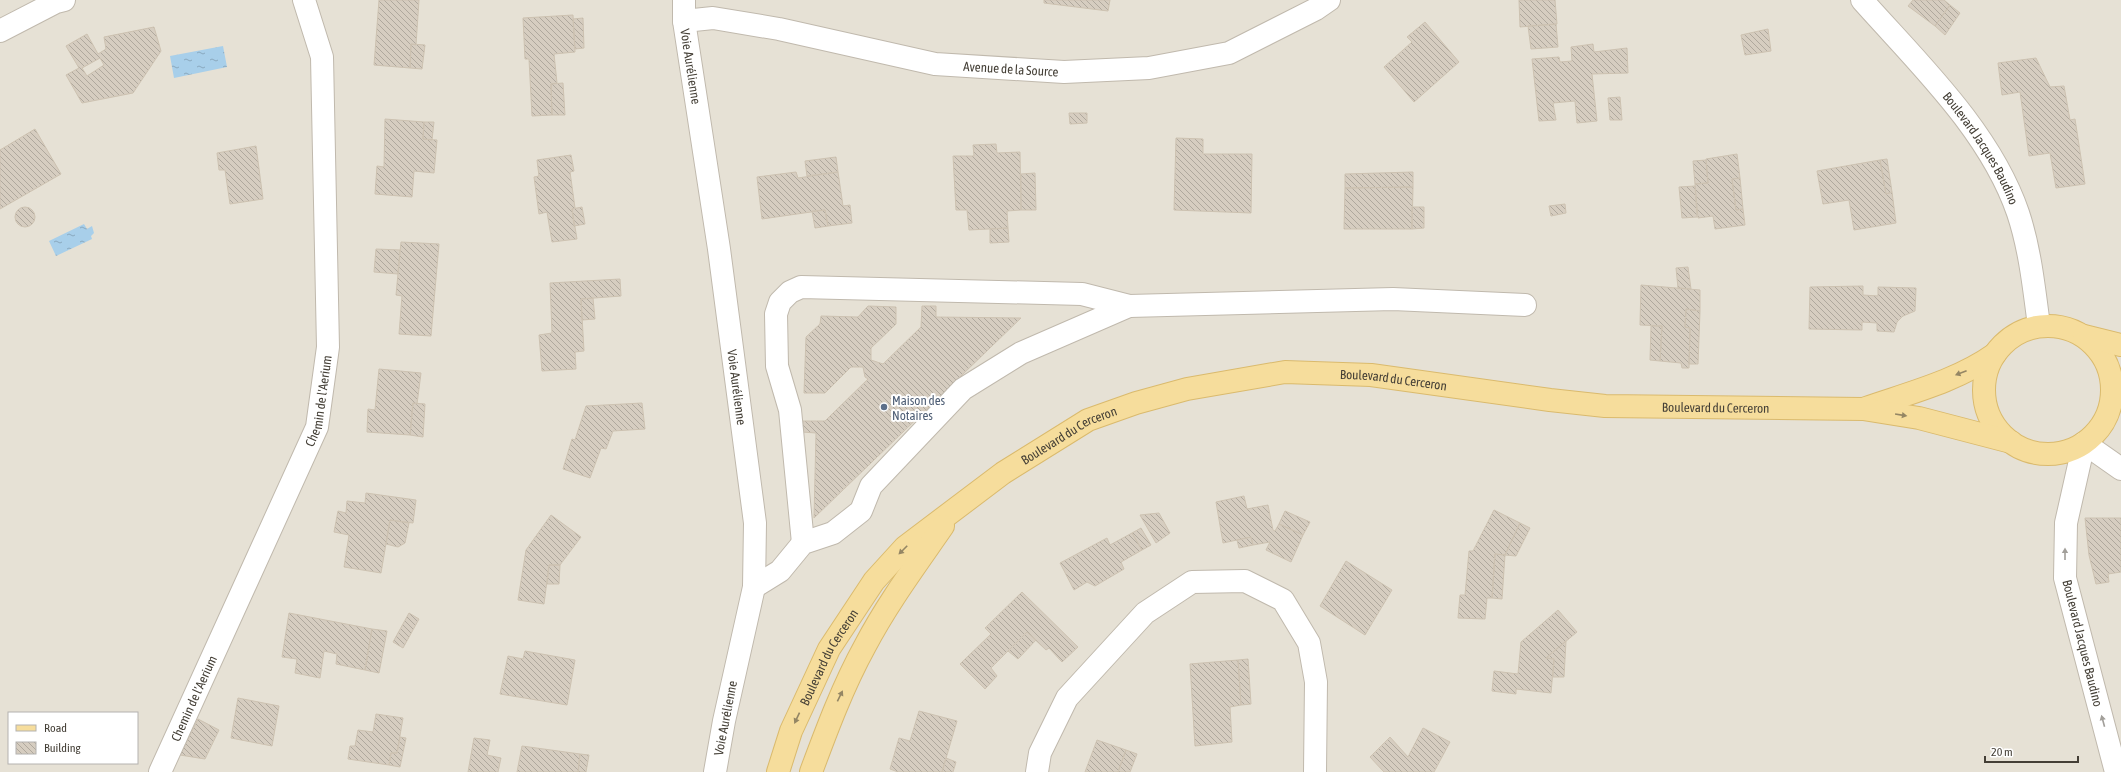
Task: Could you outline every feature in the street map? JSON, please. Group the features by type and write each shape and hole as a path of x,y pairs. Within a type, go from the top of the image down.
{"main road":[{"path":"2084,336 2098,349 2108,365 2112,390 2111,403 2113,415 2084,443 2066,451 2048,454 2028,451 2011,442 1997,428 1988,411 1984,392 1987,372 1994,354 2007,341 2022,331 2039,326 2055,326 2070,329 2084,336 2121,345"},
{"name":"Boulevard du Cerceron","path":"1863,409 1916,391 1977,367 1994,354"},
{"name":"Boulevard du Cerceron","path":"778,772 792,731 829,649 874,581 905,547 1003,473 1088,420 1136,403 1187,389 1285,372 1371,375 1606,406 1863,409 1919,418 2011,442"},
{"name":"Boulevard du Cerceron","path":"811,772 833,710 865,646 897,591 956,509"}],"street":[{"path":"0,31 56,2 64,0"},
{"name":"Chemin de l'Aerium","path":"160,772 317,426 328,347 322,57 304,0"},
{"name":"Avenue de la Source","path":"684,10 713,18 780,29 935,64 1064,72 1150,68 1229,53 1316,9 1329,0"},
{"name":"Boulevard Jacques Baudino","path":"1862,0 1953,104 1992,157 2017,212 2033,274 2039,326"},
{"name":"Voie Aurélienne","path":"684,10 719,249 755,523 754,587 724,721 715,772"},
{"path":"803,543 790,410 777,366 776,314 780,302 790,292 801,287 1082,294 1129,306 1393,299 1525,305"},
{"path":"754,587 780,571 803,543 832,533 861,511 871,486 963,389 1020,354 1129,306"},
{"path":"2084,443 2121,469"},
{"name":"Boulevard Jacques Baudino","path":"2084,443 2066,523 2065,578 2116,772"},
{"path":"1036,772 1040,753 1067,698 1145,613 1192,582 1245,581 1283,600 1309,643 1316,682 1315,772"}],"shaded area":[{"path":"0,0 2121,0 2121,772 0,772"}],"water":[{"path":"223,46 227,67 174,78 170,56"},
{"path":"84,224 87,229 92,226 94,233 91,236 92,239 56,256 49,241"}],"building":[{"path":"379,0 419,0 416,45 411,44 410,68 374,65"},
{"path":"1044,0 1110,0 1108,11 1044,3"},
{"path":"1519,0 1555,0 1557,24 1520,27"},
{"path":"1913,0 1944,0 1950,5 1935,26 1908,6"},
{"path":"1950,5 1960,13 1945,35 1935,26"},
{"path":"573,15 575,52 554,54 557,83 551,84 552,115 532,116 529,59 525,59 523,18"},
{"path":"583,18 584,48 575,49 573,19"},
{"path":"1425,22 1459,62 1414,102 1384,67 1412,42 1407,37"},
{"path":"1556,24 1558,47 1531,49 1528,26"},
{"path":"154,27 161,51 133,93 82,103 66,75 79,68 66,46 87,34 98,54 106,49 104,37","holes":["100,58 104,65 87,76 82,68"]},
{"path":"1768,29 1771,51 1745,55 1741,35"},
{"path":"411,44 425,45 422,69 410,68"},
{"path":"1593,44 1594,52 1627,48 1628,73 1592,74 1597,121 1577,123 1575,101 1553,103 1556,120 1539,121 1532,59 1559,57 1560,62 1572,61 1571,47"},
{"path":"2036,58 2050,87 2064,86 2070,120 2075,119 2085,184 2056,188 2050,153 2029,156 2020,92 2002,95 1998,63"},
{"path":"563,83 565,115 552,115 551,84"},
{"path":"1620,97 1622,120 1610,120 1608,98"},
{"path":"1069,113 1087,113 1087,123 1070,124"},
{"path":"385,119 424,122 423,139 437,140 434,173 414,171 412,197 375,194 377,166 384,167"},
{"path":"424,122 434,122 432,140 423,139"},
{"path":"35,129 61,174 0,209 0,150"},
{"path":"1176,138 1203,139 1203,154 1252,154 1251,213 1174,210"},
{"path":"996,144 997,153 1020,152 1021,210 1007,211 1008,228 969,230 967,210 956,210 953,156 974,156 973,145"},
{"path":"256,146 263,199 230,204 225,170 219,170 217,153"},
{"path":"1737,154 1740,178 1732,179 1736,210 1743,209 1745,225 1715,229 1713,216 1698,218 1695,184 1708,183 1706,159"},
{"path":"571,155 574,171 570,172 575,208 572,209 577,239 552,242 547,212 539,214 534,177 539,176 537,160"},
{"path":"836,157 838,172 807,176 805,161"},
{"path":"1887,159 1892,192 1886,194 1880,160"},
{"path":"1706,160 1708,183 1695,184 1693,161"},
{"path":"1880,160 1886,194 1892,192 1896,223 1854,230 1849,200 1823,204 1817,171"},
{"path":"796,172 798,178 838,172 843,206 850,205 852,223 828,226 825,210 762,219 757,177"},
{"path":"1413,172 1413,187 1345,188 1345,174"},
{"path":"1035,173 1036,210 1021,210 1021,174"},
{"path":"1740,178 1743,209 1736,210 1732,179"},
{"path":"1695,186 1697,217 1682,218 1679,187"},
{"path":"1413,187 1412,229 1344,229 1345,188"},
{"path":"1565,204 1566,213 1551,216 1549,206"},
{"path":"25,207 32,210 35,217 32,224 25,227 18,224 15,217 18,210"},
{"path":"582,207 585,224 574,226 572,209"},
{"path":"1412,207 1424,207 1424,228 1412,229"},
{"path":"825,210 828,226 815,228 812,211"},
{"path":"1008,228 1009,242 990,243 990,229"},
{"path":"401,242 439,244 431,336 399,334 402,296 396,295"},
{"path":"376,249 400,250 398,274 374,272"},
{"path":"1688,267 1691,289 1678,288 1676,268"},
{"path":"620,279 621,296 581,299 584,351 575,352 576,369 542,371 539,335 552,333 550,283"},
{"path":"1641,285 1700,290 1700,311 1686,309 1685,327 1690,328 1689,368 1682,368 1681,363 1660,361 1662,326 1640,325"},
{"path":"1863,286 1863,295 1878,296 1878,287 1916,288 1915,311 1903,316 1897,322 1894,332 1877,331 1877,323 1862,322 1862,330 1809,329 1810,287"},
{"path":"593,298 595,319 582,320 581,299"},
{"name":"Maison des Notaires","path":"868,306 896,307 896,324 871,348 871,360 883,364 921,327 922,306 936,306 936,317 1021,318 814,518 816,433 802,432 803,421 825,421 868,379 865,377 863,367 851,367 825,393 804,393 806,337 820,324 821,316 858,317"},
{"path":"1686,309 1700,311 1698,364 1689,364 1690,328 1685,327"},
{"path":"1651,326 1662,326 1660,361 1650,360"},
{"path":"379,369 421,373 417,404 413,403 410,435 367,432 368,409 375,410"},
{"path":"413,403 425,404 423,437 410,435"},
{"path":"642,403 645,429 613,431 606,449 601,448 590,478 563,469 572,439 575,440 586,406"},
{"path":"366,493 416,500 413,523 390,520 381,573 344,567 349,535 334,532 338,511 346,513 347,501 365,503"},
{"path":"1244,496 1247,509 1268,505 1273,530 1275,531 1279,524 1303,535 1291,562 1266,550 1270,542 1253,545 1251,537 1223,543 1216,502"},
{"path":"1494,510 1520,523 1505,555 1495,554 1492,598 1487,598 1485,619 1458,618 1460,595 1465,595 1469,551 1473,551"},
{"path":"1285,511 1310,522 1303,535 1279,524"},
{"path":"1159,513 1170,533 1156,543 1140,515"},
{"path":"551,515 581,537 560,565 549,565 544,604 518,600 526,550"},
{"path":"2085,518 2121,518 2121,572 2108,574 2109,582 2096,584 2089,555"},
{"path":"390,520 409,523 405,543 398,547 386,544"},
{"path":"1520,523 1530,528 1516,556 1505,555"},
{"path":"1141,528 1151,545 1142,550 1132,533"},
{"path":"1132,533 1142,550 1121,562 1124,569 1095,586 1087,582 1074,590 1060,563 1107,538 1110,545"},
{"path":"1251,537 1253,545 1239,548 1237,540"},
{"path":"1495,554 1505,555 1502,599 1492,598"},
{"path":"1346,561 1392,590 1365,635 1320,606"},
{"path":"549,565 560,565 559,584 547,584"},
{"path":"1022,592 1078,647 1062,662 1049,648 1046,650 1027,632 991,668 997,676 985,689 960,664 991,634 985,628"},
{"path":"1558,610 1577,632 1546,658 1554,659 1551,693 1516,689 1516,694 1492,691 1494,671 1518,674 1521,642"},
{"path":"289,613 372,629 365,670 336,664 337,654 324,651 320,678 295,673 297,659 282,657"},
{"path":"409,613 419,619 403,648 393,642"},
{"path":"372,629 387,631 379,673 365,670"},
{"path":"1027,632 1036,640 1018,659 1008,651"},
{"path":"1566,641 1564,677 1553,677 1554,659 1546,658"},
{"path":"525,651 575,660 567,705 500,694 508,656 523,659"},
{"path":"1248,659 1251,704 1241,705 1238,660"},
{"path":"1238,660 1241,705 1230,707 1232,742 1195,746 1190,664"},
{"path":"238,698 279,706 272,746 231,738"},
{"path":"919,711 957,721 942,772 898,772 890,769 899,738 910,741"},
{"path":"376,714 403,718 397,753 391,753 389,765 348,759 350,746 355,746 358,730 373,732"},
{"path":"198,719 219,730 205,759 180,755"},
{"path":"1423,728 1450,742 1434,772 1384,772 1370,757 1390,737 1408,757"},
{"path":"400,737 406,738 400,767 389,765 391,753 397,753"},
{"path":"474,738 490,740 487,755 501,758 498,772 468,772"},
{"path":"1097,740 1126,750 1118,772 1085,772"},
{"path":"522,746 580,754 578,772 517,772"},
{"path":"1126,750 1137,754 1130,772 1118,772"},
{"path":"580,754 589,755 586,772 578,772"},
{"path":"946,758 956,762 953,772 942,772"}],"place":[{"name":"Maison des Notaires","path":"884,407"}]}
